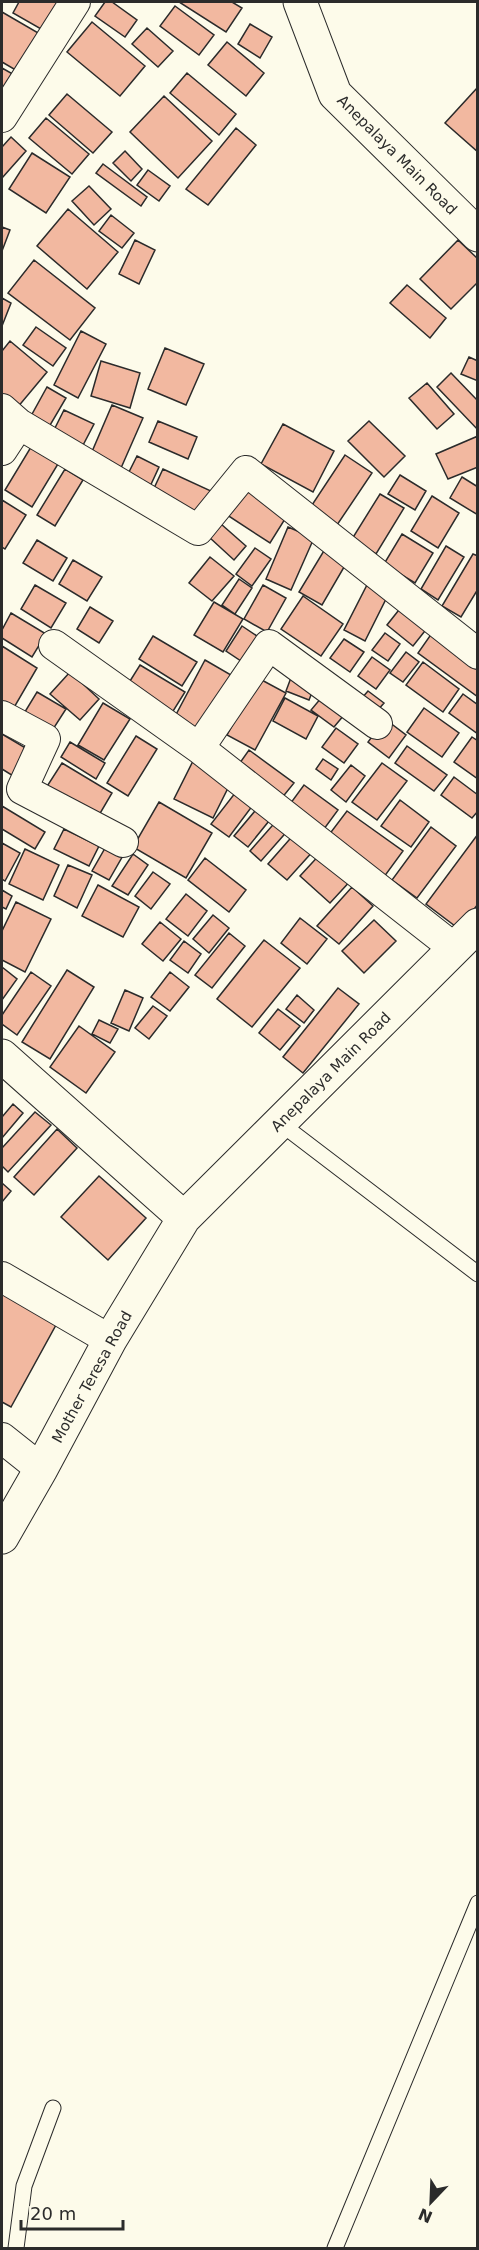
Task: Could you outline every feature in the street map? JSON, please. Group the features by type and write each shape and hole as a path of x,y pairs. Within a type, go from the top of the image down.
{"street":[{"path":"2,117 75,2"},
{"name":"Anepalaya Main Road","path":"300,2 335,94 477,235"},
{"path":"2,450 10,417 198,530 246,471 477,654"},
{"path":"54,645 199,748 454,948"},
{"path":"199,748 269,645 377,724"},
{"path":"2,716 45,739 22,789 123,842"},
{"name":"Anepalaya Main Road","path":"184,1218 477,925"},
{"path":"2,1056 184,1218"},
{"name":"Mother Teresa Road","path":"2,1537 110,1340 184,1218"},
{"path":"2,1277 110,1340"},
{"path":"2,1438 41,1469"}],"lane":[{"path":"280,1123 477,1274"},
{"path":"334,2248 477,1903"},
{"path":"16,2248 24,2186 53,2108"}],"building":[{"path":"19,2 66,2 48,33 13,13"},
{"path":"105,2 112,2 137,20 125,37 95,16"},
{"path":"179,2 232,2 242,8 226,32"},
{"path":"175,6 214,35 199,55 160,26"},
{"path":"2,12 40,34 19,72 2,62"},
{"path":"92,22 145,66 120,96 67,52"},
{"path":"250,24 272,37 260,58 238,44"},
{"path":"147,28 173,51 158,67 132,44"},
{"path":"227,42 264,73 246,96 208,65"},
{"path":"2,68 18,77 2,107"},
{"path":"187,73 236,114 219,135 170,93"},
{"path":"478,87 478,152 445,123"},
{"path":"67,94 112,132 93,153 49,115"},
{"path":"164,96 212,141 178,178 130,132"},
{"path":"46,118 89,154 72,174 29,138"},
{"path":"236,128 256,145 208,205 186,189"},
{"path":"11,137 26,151 2,178 2,147"},
{"path":"125,151 142,169 131,181 113,163"},
{"path":"32,153 70,177 46,213 9,189"},
{"path":"103,164 147,197 141,206 96,173"},
{"path":"148,170 170,186 159,201 137,185"},
{"path":"89,186 111,209 94,225 72,201"},
{"path":"68,209 118,252 87,289 37,246"},
{"path":"111,215 134,233 122,248 99,231"},
{"path":"2,227 10,230 2,251"},
{"path":"135,240 155,250 139,284 119,274"},
{"path":"458,240 478,259 478,282 451,309 420,279"},
{"path":"34,260 95,308 70,340 8,293"},
{"path":"407,285 446,318 430,338 390,303"},
{"path":"2,298 11,303 2,326"},
{"path":"36,327 66,348 53,366 23,345"},
{"path":"81,331 106,344 78,398 54,385"},
{"path":"10,341 47,372 17,408 2,395 2,351"},
{"path":"165,348 204,364 186,405 148,389"},
{"path":"469,357 478,361 478,381 461,374"},
{"path":"101,361 140,373 130,408 91,396"},
{"path":"451,373 478,401 478,430 437,387"},
{"path":"427,383 454,414 437,429 409,398"},
{"path":"47,387 66,398 49,427 31,416"},
{"path":"112,405 143,418 121,468 91,454"},
{"path":"64,410 94,424 81,449 52,434"},
{"path":"158,421 197,437 188,459 149,442"},
{"path":"369,421 405,456 384,477 348,441"},
{"path":"283,424 334,451 313,492 261,464"},
{"path":"478,436 478,467 448,479 436,454"},
{"path":"34,442 61,459 32,507 5,490"},
{"path":"345,455 372,473 337,525 310,508"},
{"path":"137,456 159,467 147,493 124,482"},
{"path":"65,469 83,480 55,526 37,515"},
{"path":"163,469 211,491 197,522 149,499"},
{"path":"400,475 426,491 415,510 388,494"},
{"path":"462,477 478,487 478,515 450,498"},
{"path":"243,480 290,511 270,543 221,511"},
{"path":"380,494 404,508 376,554 352,539"},
{"path":"432,496 459,513 438,548 411,531"},
{"path":"2,500 26,515 5,549 2,547"},
{"path":"221,524 246,546 234,560 209,537"},
{"path":"288,527 314,538 291,590 266,579"},
{"path":"402,534 433,553 415,583 384,564"},
{"path":"37,540 67,558 53,581 23,563"},
{"path":"446,546 464,557 438,600 421,589"},
{"path":"255,548 271,559 252,586 236,574"},
{"path":"325,549 347,562 322,605 299,592"},
{"path":"473,554 478,556 478,589 461,617 442,606"},
{"path":"210,557 234,576 212,601 189,583"},
{"path":"73,560 102,577 87,601 59,584"},
{"path":"239,579 252,588 235,614 222,605"},
{"path":"369,581 390,591 365,641 344,630"},
{"path":"35,585 66,603 51,628 21,609"},
{"path":"263,585 286,598 267,632 244,619"},
{"path":"303,596 343,624 321,656 281,629"},
{"path":"406,601 432,622 413,646 387,625"},
{"path":"214,602 243,619 223,652 194,635"},
{"path":"90,607 113,621 99,643 77,629"},
{"path":"11,613 46,634 32,657 2,638 2,630"},
{"path":"242,626 266,642 250,667 226,651"},
{"path":"385,633 400,644 388,661 372,650"},
{"path":"432,633 478,666 478,697 418,653"},
{"path":"153,636 197,662 182,686 139,659"},
{"path":"344,639 364,652 350,672 330,658"},
{"path":"2,646 37,668 12,711 2,705"},
{"path":"406,652 419,662 403,682 390,673"},
{"path":"372,657 390,670 376,689 358,676"},
{"path":"205,660 231,675 198,738 171,724"},
{"path":"423,662 459,689 443,712 406,685"},
{"path":"140,665 185,692 170,716 125,689"},
{"path":"70,672 99,699 80,720 50,694"},
{"path":"292,675 315,685 309,700 286,691"},
{"path":"258,678 286,693 255,750 227,735"},
{"path":"327,691 349,709 334,727 311,710"},
{"path":"368,691 384,703 377,711 362,698"},
{"path":"37,692 66,709 48,737 20,720"},
{"path":"463,694 478,705 478,734 449,713"},
{"path":"285,698 318,716 306,739 273,721"},
{"path":"103,703 130,719 104,760 78,745"},
{"path":"424,708 459,733 442,757 407,732"},
{"path":"385,719 406,735 389,758 368,742"},
{"path":"336,728 358,744 344,763 322,747"},
{"path":"2,734 34,753 18,779 2,769"},
{"path":"136,736 157,749 128,796 107,783"},
{"path":"472,737 478,741 478,779 454,762"},
{"path":"70,742 105,763 96,779 61,757"},
{"path":"407,746 447,775 434,791 395,763"},
{"path":"249,750 294,783 281,799 237,767"},
{"path":"323,759 338,769 331,780 316,769"},
{"path":"193,761 232,780 213,818 174,799"},
{"path":"62,763 112,793 95,822 44,791"},
{"path":"382,763 407,781 377,820 352,802"},
{"path":"351,765 365,776 346,802 331,790"},
{"path":"454,777 478,795 478,811 472,818 441,795"},
{"path":"304,785 338,810 324,829 290,804"},
{"path":"239,788 256,801 229,837 211,824"},
{"path":"400,800 429,822 411,847 381,826"},
{"path":"159,802 212,833 186,878 133,847"},
{"path":"260,805 273,816 248,847 234,836"},
{"path":"2,806 45,832 35,849 2,829"},
{"path":"347,811 403,851 381,881 325,840"},
{"path":"279,818 290,828 261,861 250,851"},
{"path":"431,827 456,846 417,898 392,880"},
{"path":"64,829 99,846 89,866 54,849"},
{"path":"296,832 315,849 287,880 268,864"},
{"path":"478,834 478,904 459,929 426,904"},
{"path":"2,843 20,853 5,881 2,879"},
{"path":"108,843 125,852 109,880 92,871"},
{"path":"25,849 59,865 43,900 9,884"},
{"path":"323,851 353,878 330,903 300,876"},
{"path":"133,854 148,865 128,895 112,886"},
{"path":"205,858 246,890 229,912 188,880"},
{"path":"68,865 92,875 77,908 54,896"},
{"path":"153,872 170,884 151,909 135,896"},
{"path":"98,885 139,907 123,937 82,916"},
{"path":"352,887 373,906 339,944 317,926"},
{"path":"2,890 12,896 6,909 2,907"},
{"path":"186,894 207,911 188,936 166,919"},
{"path":"16,902 51,919 25,972 2,960 2,931"},
{"path":"213,915 229,928 209,953 193,939"},
{"path":"300,918 327,939 307,964 281,943"},
{"path":"374,920 396,941 364,973 342,951"},
{"path":"160,922 181,939 163,961 142,944"},
{"path":"229,933 245,946 212,988 195,975"},
{"path":"264,940 300,968 252,1027 217,999"},
{"path":"184,941 201,954 188,973 170,960"},
{"path":"2,967 17,979 2,1000"},
{"path":"67,970 94,987 50,1059 22,1042"},
{"path":"31,972 51,986 17,1035 2,1024 2,1015"},
{"path":"170,972 189,987 170,1011 151,997"},
{"path":"338,988 359,1004 303,1073 283,1057"},
{"path":"125,990 143,998 129,1031 111,1023"},
{"path":"297,995 314,1010 304,1023 286,1009"},
{"path":"153,1006 167,1016 149,1039 135,1028"},
{"path":"278,1009 300,1026 280,1050 259,1033"},
{"path":"99,1020 118,1029 110,1043 92,1034"},
{"path":"79,1026 115,1052 86,1093 50,1067"},
{"path":"13,1104 23,1113 2,1138 2,1117"},
{"path":"35,1112 51,1125 8,1172 2,1166 2,1148"},
{"path":"57,1129 77,1148 34,1195 14,1177"},
{"path":"99,1176 146,1218 108,1260 61,1217"},
{"path":"2,1183 11,1191 2,1202"},
{"path":"2,1281 62,1314 11,1407 2,1402"}]}
